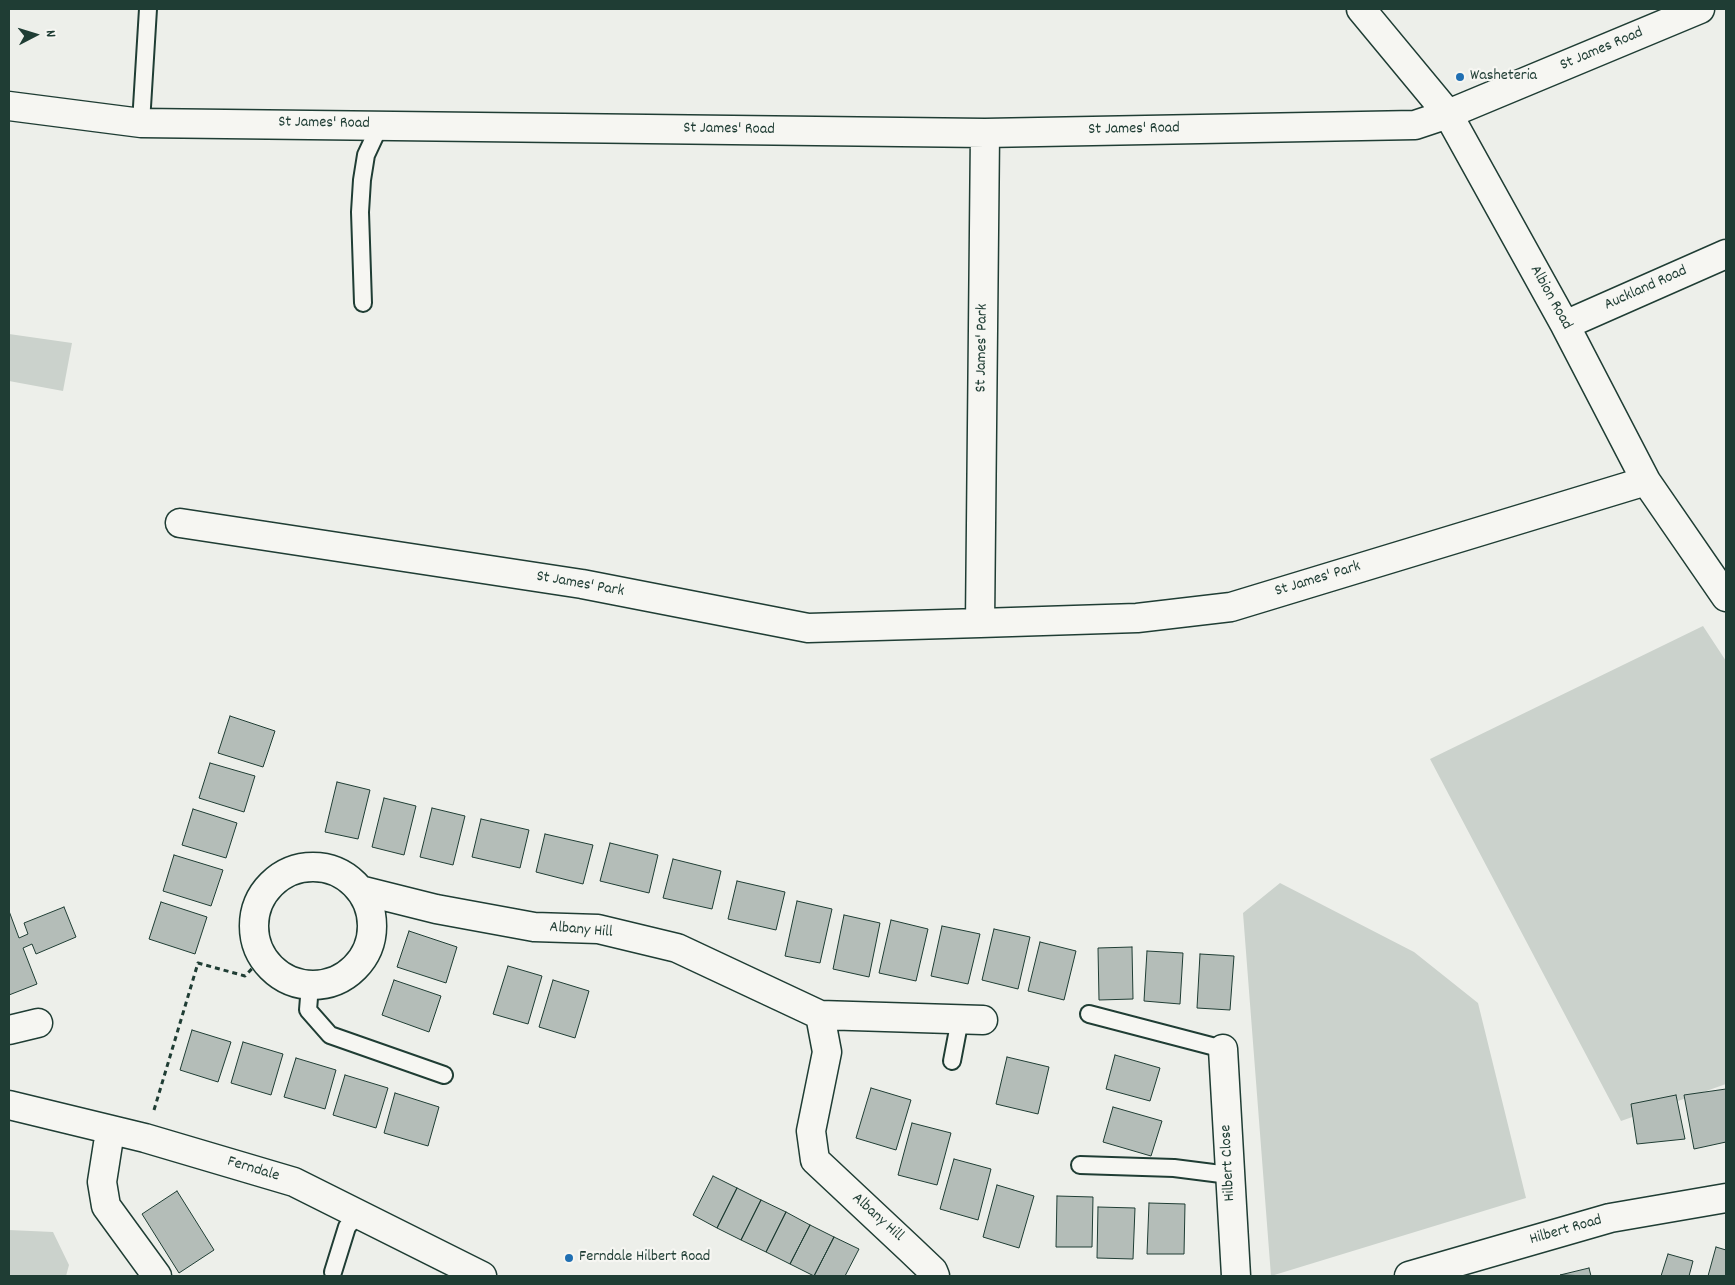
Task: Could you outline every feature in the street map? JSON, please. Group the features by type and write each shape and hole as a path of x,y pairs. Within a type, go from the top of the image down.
{"street":[{"name":"Albion Road","path":"1361,9 1448,114 1565,325 1646,481 1726,597"},
{"name":"St James Road","path":"1448,114 1700,9"},
{"name":"St James' Road","path":"9,106 141,123 985,133 1415,125 1448,114"},
{"name":"St James' Park","path":"980,623 985,133"},
{"name":"Auckland Road","path":"1565,325 1726,254"},
{"name":"St James' Park","path":"180,523 582,584 808,628 1137,618 1231,607 1646,481"},
{"name":"Albany Hill","path":"308,867 328,869 346,877 360,890 369,907 372,926 369,945 360,962 346,975 329,983 310,985 292,981 275,972 262,957 255,939 254,919 260,900 272,884 288,872 308,867"},
{"name":"Albany Hill","path":"360,890 436,909 534,927 598,929 677,948 820,1015 971,1020"},
{"name":"Albany Hill","path":"820,1015 827,1052 811,1131 815,1160 933,1270 936,1276"},
{"path":"9,1030 38,1023"},
{"name":"Hilbert Close","path":"1223,1049 1236,1276"},
{"name":"Ferndale","path":"9,1105 145,1138 294,1182 482,1276"},
{"path":"110,1131 102,1182 106,1206 157,1276"},
{"name":"Hilbert Road","path":"1409,1276 1610,1218 1726,1198"}],"lane":[{"path":"141,123 148,9"},
{"path":"363,303 360,212 362,180 366,155 380,125"},
{"path":"310,985 308,1010 330,1035 444,1075"},
{"path":"1089,1014 1223,1049"},
{"path":"952,1061 971,1020"},
{"path":"1080,1166 1174,1168 1229,1175"},
{"path":"333,1272 347,1227 359,1213"}],"path":[{"path":"145,1138 198,963 245,976 262,957"}],"shaded area":[{"path":"9,334 72,343 63,391 9,381"},
{"path":"1703,626 1726,661 1726,1084 1621,1121 1430,759"},
{"path":"1280,883 1414,952 1478,1003 1526,1198 1271,1276 1243,913"},
{"path":"9,1230 53,1232 69,1265 66,1276 9,1276"}],"building":[{"path":"230,716 275,731 263,767 218,753"},
{"path":"210,763 255,776 244,812 199,798"},
{"path":"337,782 370,790 358,839 325,832"},
{"path":"384,798 416,806 404,855 372,847"},
{"path":"432,808 465,816 453,865 420,857"},
{"path":"193,809 237,823 226,858 182,845"},
{"path":"481,819 529,830 520,868 472,857"},
{"path":"545,834 593,845 583,884 536,872"},
{"path":"610,843 658,855 649,893 600,881"},
{"path":"174,855 223,870 211,906 163,891"},
{"path":"673,859 721,871 712,909 663,898"},
{"path":"737,881 785,892 776,930 728,919"},
{"path":"797,901 832,909 820,963 785,956"},
{"path":"161,902 207,917 195,954 149,939"},
{"path":"64,907 76,937 36,954 32,944 23,948 37,984 9,995 9,911 19,938 28,934 24,923"},
{"path":"844,915 880,923 869,977 833,969"},
{"path":"891,920 928,929 916,981 879,973"},
{"path":"942,926 980,934 968,984 931,976"},
{"path":"994,929 1030,937 1018,989 982,980"},
{"path":"409,931 457,947 446,983 397,967"},
{"path":"1040,942 1076,951 1064,1000 1028,991"},
{"path":"1132,947 1133,999 1099,1000 1098,948"},
{"path":"1147,951 1183,953 1180,1004 1144,1001"},
{"path":"1200,954 1234,956 1230,1010 1197,1008"},
{"path":"508,966 542,976 528,1024 493,1014"},
{"path":"394,980 441,996 429,1032 382,1015"},
{"path":"553,980 589,991 575,1038 539,1027"},
{"path":"192,1030 231,1042 218,1082 180,1070"},
{"path":"243,1042 283,1054 271,1095 231,1083"},
{"path":"1115,1055 1160,1068 1150,1101 1106,1089"},
{"path":"1007,1057 1049,1067 1038,1114 996,1104"},
{"path":"296,1058 336,1070 325,1109 284,1097"},
{"path":"345,1075 388,1088 376,1128 333,1115"},
{"path":"871,1088 911,1100 896,1150 856,1138"},
{"path":"1726,1089 1726,1142 1694,1149 1684,1095"},
{"path":"395,1093 439,1107 428,1146 384,1133"},
{"path":"1676,1095 1685,1139 1637,1144 1631,1104"},
{"path":"1113,1107 1162,1121 1151,1156 1103,1142"},
{"path":"912,1123 951,1133 937,1185 898,1175"},
{"path":"954,1159 991,1169 978,1220 940,1209"},
{"path":"713,1176 737,1188 717,1228 693,1215"},
{"path":"997,1185 1034,1196 1019,1248 983,1237"},
{"path":"737,1188 761,1200 741,1240 717,1228"},
{"path":"177,1191 214,1250 179,1273 142,1214"},
{"path":"1057,1196 1093,1197 1092,1247 1056,1247"},
{"path":"761,1200 786,1212 766,1252 741,1240"},
{"path":"1149,1203 1185,1204 1184,1254 1147,1254"},
{"path":"1098,1207 1135,1208 1133,1259 1097,1258"},
{"path":"786,1212 810,1225 790,1264 766,1252"},
{"path":"810,1225 834,1237 814,1276 790,1264"},
{"path":"834,1237 859,1249 845,1276 814,1276"},
{"path":"1716,1247 1726,1250 1726,1276 1708,1276"},
{"path":"1668,1254 1693,1261 1689,1276 1661,1276"},
{"path":"1589,1268 1591,1276 1560,1275"}],"place":[{"name":"Washeteria","path":"1460,77"},
{"name":"Ferndale Hilbert Road","path":"569,1258"}]}
